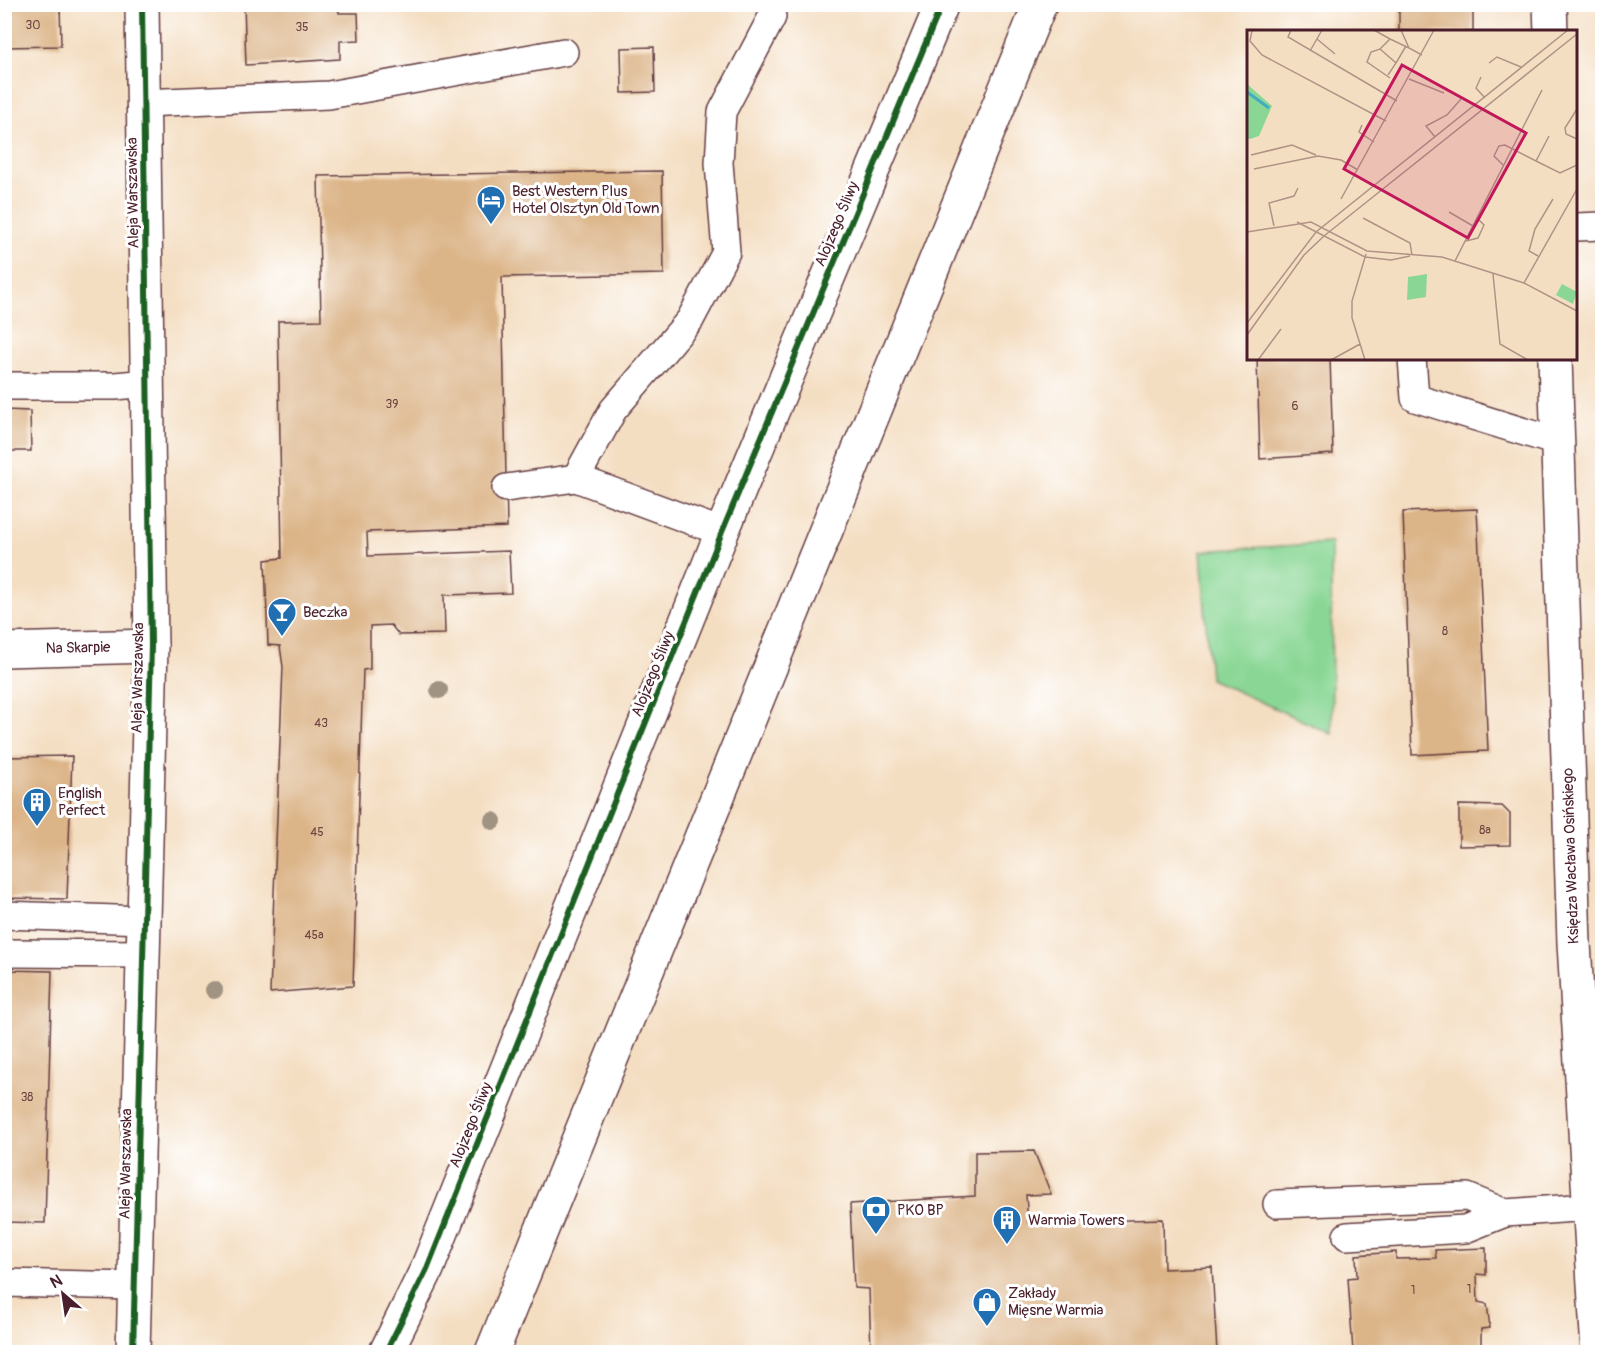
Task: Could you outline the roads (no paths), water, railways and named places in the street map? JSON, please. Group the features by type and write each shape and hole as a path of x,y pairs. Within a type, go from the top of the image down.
{"street":[{"name":"Aleja Warszawska","path":"133,1353 152,646 142,4"},
{"name":"Alojzego Śliwy","path":"386,1353 427,1269 722,532 942,4"},
{"path":"492,1353 1040,4"},
{"path":"1550,4 1551,30"},
{"name":"Księdza Wacława Osińskiego","path":"1555,360 1574,943 1593,1113 1589,1207 1598,1353"},
{"name":"Na Skarpie","path":"4,650 152,646"}],"lane":[{"path":"576,478 614,410 690,320 726,252 719,163 722,112 772,16"},
{"path":"143,104 329,95 564,52"},
{"path":"1577,227 1602,226"},
{"path":"1412,360 1415,398 1557,442"},
{"path":"4,386 115,386 148,383"},
{"path":"506,488 576,478 722,532"},
{"path":"4,915 144,920"},
{"path":"10,953 143,954"},
{"path":"1277,1204 1467,1197 1505,1213"},
{"path":"1347,1236 1465,1229 1505,1213 1589,1207"},
{"path":"4,1282 135,1286"}],"place":[{"name":"Best Western Plus Hotel Olsztyn Old Town","path":"491,226"},
{"name":"Beczka","path":"282,638"},
{"name":"English Perfect","path":"37,828"},
{"name":"PKO BP","path":"876,1236"},
{"name":"Warmia Towers","path":"1007,1246"},
{"name":"Zakłady Mięsne Warmia","path":"987,1328"}]}
